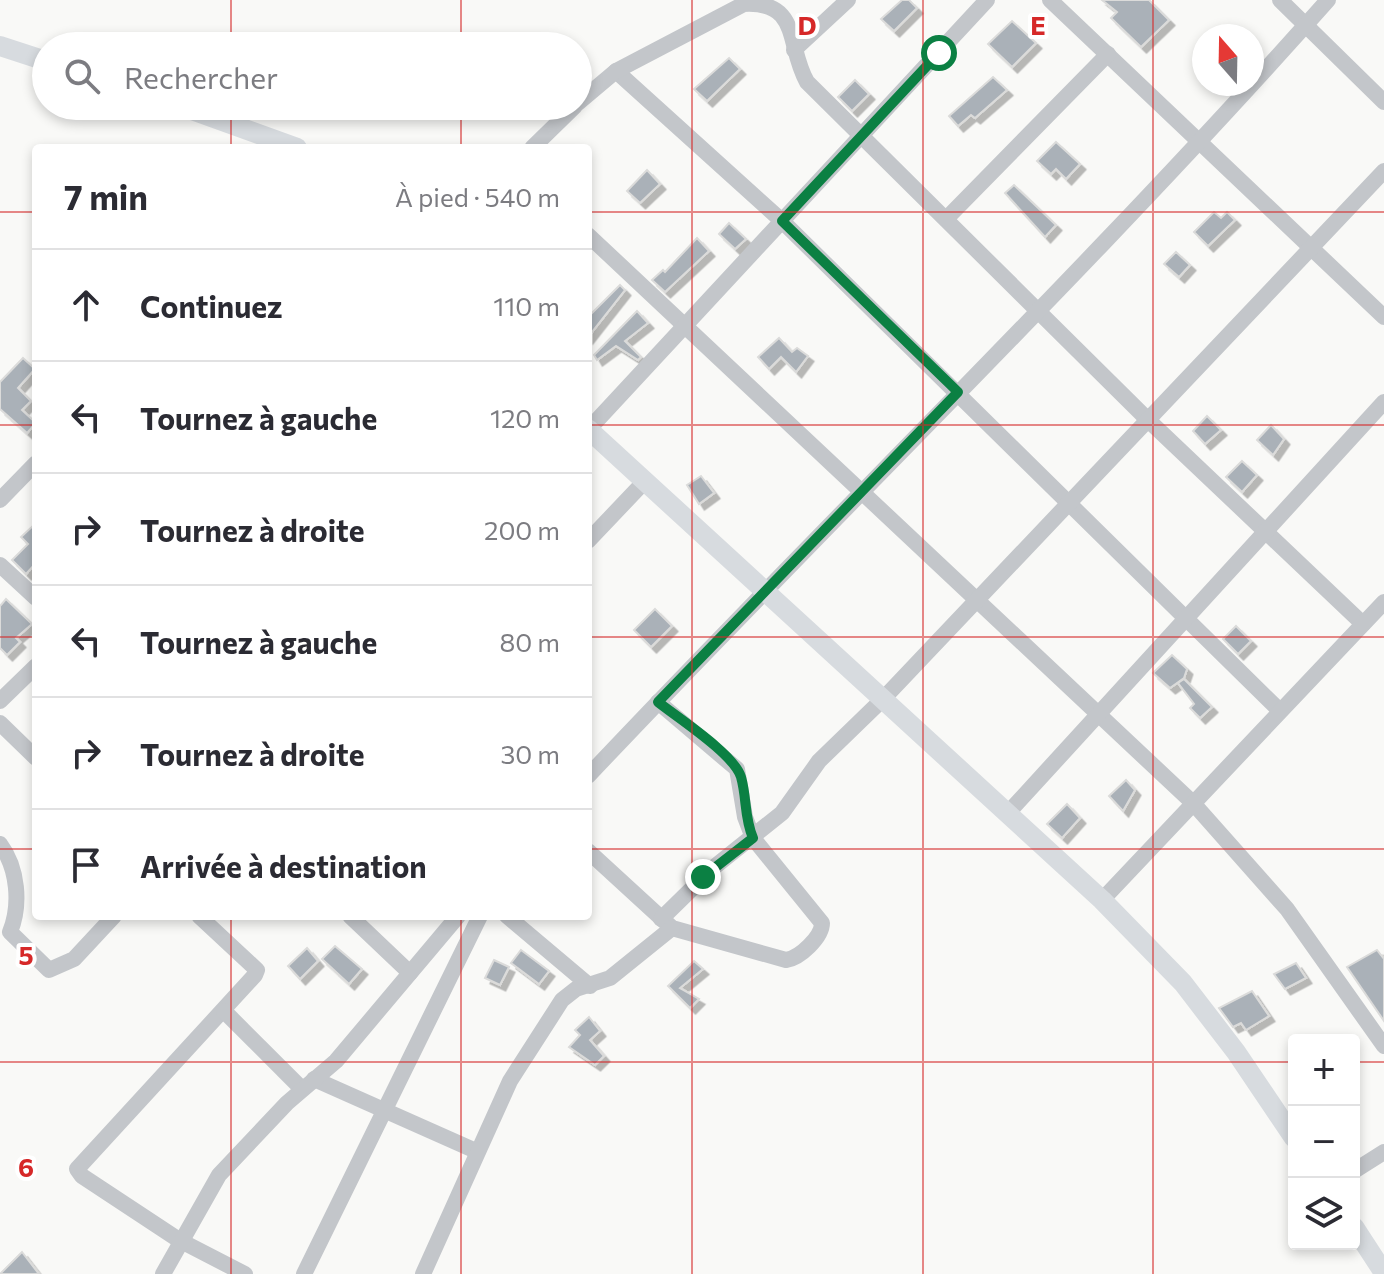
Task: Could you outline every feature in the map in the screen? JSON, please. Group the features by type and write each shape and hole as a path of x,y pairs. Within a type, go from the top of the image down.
{"main road":[{"path":"0,46 32,56"},
{"path":"220,120 286,144"},
{"path":"592,433 1102,900 1183,983 1236,1052 1288,1129"},
{"path":"1360,1236 1384,1273"}],"street":[{"path":"794,50 848,0"},
{"path":"592,425 987,0"},
{"path":"1050,0 1201,140 1384,317"},
{"path":"1280,0 1384,102"},
{"path":"592,772 762,591 1201,140 1328,0"},
{"path":"592,91 616,71 744,4 762,3 781,11 790,26 794,50 807,82 1147,419 1363,624"},
{"path":"946,219 1108,54"},
{"path":"616,71 782,221 1280,711"},
{"path":"536,144 560,120"},
{"path":"423,1274 510,1081 562,1000 576,989 610,978 666,924 713,868 782,813 819,761 883,699 974,599 1384,171"},
{"path":"592,239 1193,803 1287,909 1384,1046"},
{"path":"1008,813 1384,402"},
{"path":"0,500 32,467"},
{"path":"592,537 645,481"},
{"path":"0,565 32,594"},
{"path":"1102,900 1384,602"},
{"path":"0,701 32,670"},
{"path":"592,855 666,924 786,960 796,958 821,932 822,923 753,838 745,817 737,769 658,702"},
{"path":"0,723 32,754"},
{"path":"0,844 13,868 17,914 10,932 49,970 74,959 110,920"},
{"path":"203,920 257,970 224,1011 78,1165 82,1176 179,1240 245,1274"},
{"path":"354,920 410,973"},
{"path":"163,1274 179,1240 219,1175 308,1084 336,1061 455,920"},
{"path":"304,1274 381,1111 478,920"},
{"path":"512,920 590,986"},
{"path":"224,1011 308,1084 476,1151"},
{"path":"1360,1167 1384,1152"}],"building":[{"path":"902,0 909,0 917,8 894,31 881,19"},
{"path":"1102,0 1149,0 1169,20 1141,47 1111,18 1117,12"},
{"path":"1012,21 1036,43 1012,67 988,44"},
{"path":"729,58 740,69 707,101 694,89"},
{"path":"993,77 1007,90 975,118 971,115 958,126 949,116"},
{"path":"855,80 869,94 852,111 838,97"},
{"path":"1056,142 1080,164 1066,179 1056,169 1051,174 1037,161"},
{"path":"647,170 660,184 640,203 627,191"},
{"path":"1014,185 1056,225 1045,237 1005,193"},
{"path":"1214,212 1221,218 1227,212 1235,220 1208,246 1194,232"},
{"path":"729,223 746,239 735,249 719,234"},
{"path":"697,238 709,251 665,292 652,280 663,270 665,272"},
{"path":"1176,252 1190,265 1179,277 1164,264"},
{"path":"620,285 625,290 592,332 592,313"},
{"path":"637,311 648,323 625,341 641,357 638,360 616,346 597,360 594,355"},
{"path":"779,338 792,352 797,348 808,356 796,372 781,357 769,369 758,357"},
{"path":"23,358 32,366 32,372 18,388 31,401 22,410 32,419 32,427 27,433 0,409 0,382"},
{"path":"1207,416 1221,430 1205,444 1193,431"},
{"path":"1271,425 1284,439 1273,455 1257,440"},
{"path":"1242,461 1257,475 1242,492 1226,477"},
{"path":"701,476 714,493 699,504 687,485"},
{"path":"32,527 32,567 26,574 12,560 28,544 21,537"},
{"path":"6,599 32,624 16,638 20,642 7,655 0,648 0,606"},
{"path":"655,609 672,626 651,647 634,630"},
{"path":"1236,626 1251,641 1238,654 1223,639"},
{"path":"1172,655 1187,669 1184,678 1170,688 1153,673"},
{"path":"1184,679 1212,707 1200,718 1190,708 1194,704 1178,683"},
{"path":"1126,780 1135,790 1123,811 1109,796"},
{"path":"1067,804 1080,818 1062,838 1047,824"},
{"path":"335,946 362,969 349,984 322,959"},
{"path":"307,948 318,961 300,979 288,966"},
{"path":"521,950 549,971 539,984 511,963"},
{"path":"1377,950 1384,959 1384,1021 1347,967"},
{"path":"494,960 509,967 500,985 485,978"},
{"path":"694,961 703,969 680,988 699,999 690,1008 668,986"},
{"path":"1296,963 1306,978 1285,989 1274,974"},
{"path":"1252,991 1269,1016 1246,1030 1241,1023 1233,1027 1219,1008"},
{"path":"589,1017 600,1031 590,1040 604,1056 595,1065 569,1047 580,1035 575,1030"},
{"path":"22,1252 39,1274 0,1274"}],"route":[{"path":"703,877 753,838 745,817 741,778 729,760 658,702 762,591 958,392 782,221 939,53"}]}
